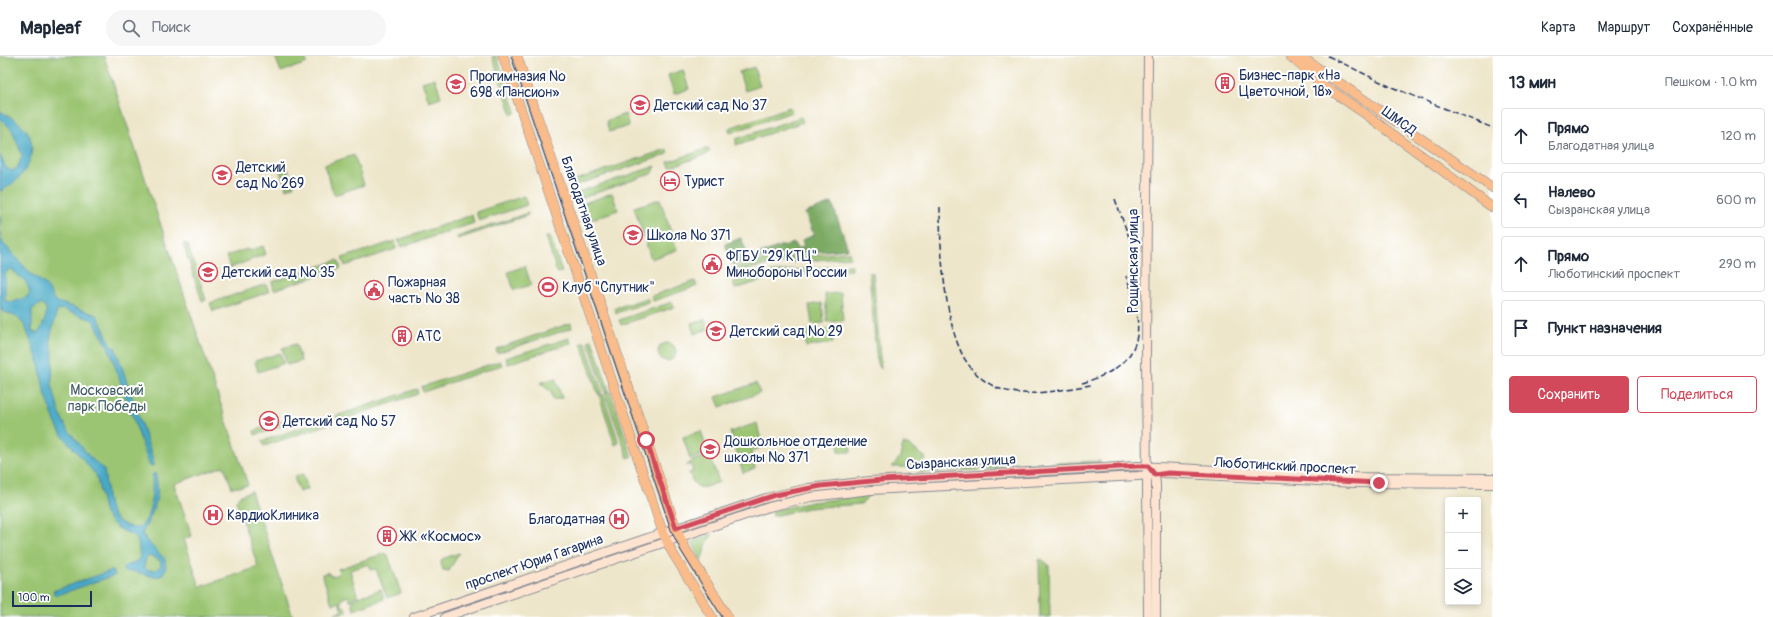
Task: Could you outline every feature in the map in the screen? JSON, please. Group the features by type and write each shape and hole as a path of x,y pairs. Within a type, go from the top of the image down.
{"main road":[{"name":"Благодатная улица","path":"503,56 663,532 667,542 712,617"},
{"name":"Благодатная улица","path":"517,56 676,528 680,538 728,617"},
{"name":"ШМСД","path":"1290,56 1323,85 1364,112 1493,208"},
{"name":"ШМСД","path":"1300,56 1493,188"},
{"path":"515,92 528,88"}],"street":[{"name":"Рощинская улица","path":"1148,56 1148,466 1152,475 1156,617"},
{"name":"Люботинский проспект","path":"1148,466 1356,477 1493,478"},
{"name":"Сызранская улица","path":"663,532 775,495 831,485 924,477 1148,466"},
{"name":"Люботинский проспект","path":"1152,475 1168,473 1355,483 1493,484"},
{"name":"Рощинская улица","path":"1148,617 1152,475"},
{"name":"Сызранская улица","path":"680,538 777,505 833,495 893,489 1152,475"},
{"path":"831,485 833,495"},
{"name":"проспект Юрия Гагарина","path":"414,617 663,532"},
{"name":"проспект Юрия Гагарина","path":"445,617 680,538"}],"green space":[{"name":"Московский парк Победы","path":"0,56 104,56 248,485 232,488 224,466 174,484 192,536 184,539 200,587 258,567 236,501 239,496 251,491 293,617 0,617"},
{"path":"275,56 305,56 307,63 281,72"},
{"path":"492,56 497,56 516,112 512,115"},
{"path":"754,67 760,86 745,91 739,72"},
{"path":"683,70 689,89 674,94 668,75"},
{"path":"435,78 441,97 429,101 422,82"},
{"path":"790,107 792,112 730,133 729,128"},
{"path":"625,114 629,126 609,132 606,121"},
{"path":"801,117 803,122 736,145 736,139"},
{"path":"709,148 709,152 706,155 670,167 668,162"},
{"path":"667,149 668,154 571,187 570,182"},
{"path":"354,155 364,185 334,195 324,165"},
{"path":"656,166 653,173 582,198 577,198 575,193"},
{"path":"288,169 294,186 286,189 280,171"},
{"path":"612,193 618,210 584,222 579,205"},
{"path":"524,196 527,205 479,221 476,212"},
{"path":"660,199 677,250 651,259 634,207"},
{"path":"832,203 848,249 769,256 733,265 725,244 741,238 749,258 783,245 786,246 794,243 797,249 804,246 802,240 814,235 805,213"},
{"path":"528,213 528,215 458,239 457,237"},
{"path":"472,215 474,223 402,247 398,240"},
{"path":"550,236 562,272 557,273 546,237"},
{"path":"395,241 396,249 345,266 342,258"},
{"path":"187,243 206,300 202,301 183,244"},
{"path":"263,246 266,254 230,268 226,256 247,249 248,251"},
{"path":"849,252 850,257 771,264 737,272 734,268 769,259"},
{"path":"338,260 341,268 274,290 272,282"},
{"path":"852,265 852,270 776,276 735,289 733,282 772,272"},
{"path":"525,266 531,285 514,290 508,272"},
{"path":"869,273 873,273 881,369 877,363"},
{"path":"695,281 697,286 653,301 651,296"},
{"path":"266,284 269,292 213,311 210,303"},
{"path":"841,293 843,321 827,322 825,294"},
{"path":"647,298 649,302 616,313 615,308"},
{"path":"672,302 675,307 621,325 619,320"},
{"path":"822,303 824,323 812,324 809,305"},
{"path":"705,319 708,329 694,334 691,323"},
{"path":"571,323 572,328 497,353 496,349"},
{"path":"831,328 833,343 806,347 803,332"},
{"path":"569,338 571,343 508,364 506,358"},
{"path":"592,340 609,390 605,392 588,341"},
{"path":"585,342 602,392 598,394 581,343"},
{"path":"667,343 673,346 676,352 673,358 667,361 661,358 658,352 661,346"},
{"path":"296,344 301,361 287,365 282,348"},
{"path":"280,353 284,363 258,372 255,361"},
{"path":"500,361 502,365 423,392 421,387"},
{"path":"555,378 562,398 553,400 551,392 540,383"},
{"path":"756,383 760,393 720,407 716,397"},
{"path":"417,389 418,394 338,421 336,416"},
{"path":"610,391 632,456 628,458 605,393"},
{"path":"603,394 619,443 615,445 599,395"},
{"path":"330,418 332,423 264,446 262,441"},
{"path":"289,419 290,424 255,435 254,431"},
{"path":"757,423 762,445 760,448 751,451 755,468 743,473 730,432"},
{"path":"701,431 708,453 690,459 683,437"},
{"path":"850,437 851,452 839,452 838,438"},
{"path":"903,444 910,446 926,458 923,462 915,466 892,467 900,457"},
{"path":"710,455 719,482 704,487 698,486 695,484 689,473 693,472 691,465 686,465 692,461"},
{"path":"1100,461 1100,463 917,473 924,470 944,468"},
{"path":"303,474 308,489 299,492 294,477"},
{"path":"869,495 861,504 808,508 773,516 772,511 812,502"},
{"path":"713,534 708,540 701,561 692,542"},
{"path":"385,553 388,555 401,593 387,598 376,569 371,570 369,564 350,570 357,594 351,601 348,596 343,598 341,601 342,607 344,606 348,612 336,614 335,613 342,611 339,602 332,604 322,574 328,572 331,576 336,575 339,572 338,569"},
{"path":"459,553 449,571 443,570 441,563 442,559"},
{"path":"1041,559 1049,565 1050,617 1040,617 1039,560"},
{"path":"381,589 384,599 354,610 352,603 358,595 359,597"}],"water":[{"path":"0,111 18,122 27,131 31,140 32,149 27,166 22,174 8,187 0,191 0,155 6,168 12,171 18,167 22,155 12,130 0,118"},
{"path":"0,235 3,243 31,274 46,285 55,301 97,315 112,347 115,347 153,459 153,466 150,466 148,461 108,346 93,320 62,309 57,311 50,339 53,354 52,385 60,414 66,427 89,456 104,470 109,506 117,519 124,524 134,528 140,527 145,522 150,506 152,475 155,473 157,481 157,497 150,519 142,533 146,540 165,559 166,569 161,576 156,577 133,571 124,572 123,567 136,562 140,557 138,542 134,536 116,527 105,514 96,475 62,435 55,422 44,390 38,360 25,326 17,317 2,311 0,305","holes":["10,268 26,282 30,292 27,297 13,302 5,301 5,274","41,304 46,308 46,315 42,327 38,333 32,331 32,309","150,556 160,560 161,565 156,570 148,570 144,566 146,558"]},
{"path":"113,570 115,575 55,596 53,591"}],"tram line":[{"path":"511,56 671,530 681,551 722,617"}],"railway":[{"path":"1328,56 1389,86 1493,128"},
{"path":"1115,199 1137,259 1138,305"},
{"path":"940,207 942,262 951,323 963,356 975,372 990,384 1003,390 1013,392 1036,393 1091,385"},
{"path":"1082,383 1103,375 1118,366 1129,356 1135,343 1138,329 1137,313 1126,276"}],"place":[{"name":"Бизнес-парк «На Цветочной, 18»","path":"1225,83"},
{"name":"Прогимназия № 698 «Пансион»","path":"456,84"},
{"name":"Детский сад № 37","path":"640,105"},
{"name":"Детский сад № 269","path":"222,175"},
{"name":"Турист","path":"670,181"},
{"name":"Школа № 371","path":"633,235"},
{"name":"ФГБУ \"29 КТЦ\" Минобороны России","path":"712,264"},
{"name":"Детский сад № 35","path":"208,272"},
{"name":"Клуб \"Спутник\"","path":"548,287"},
{"name":"Пожарная часть № 38","path":"374,290"},
{"name":"Детский сад № 29","path":"716,331"},
{"name":"АТС","path":"402,336"},
{"name":"Детский сад № 57","path":"269,421"},
{"name":"Дошкольное отделение школы № 371","path":"710,449"},
{"name":"КардиоКлиника","path":"213,515"},
{"name":"Благодатная","path":"619,519"},
{"name":"ЖК «Космос»","path":"387,536"}],"route":[{"path":"646,440 676,528 783,493 821,486 924,477 1148,466 1155,475 1165,472 1355,483 1379,483"}]}
